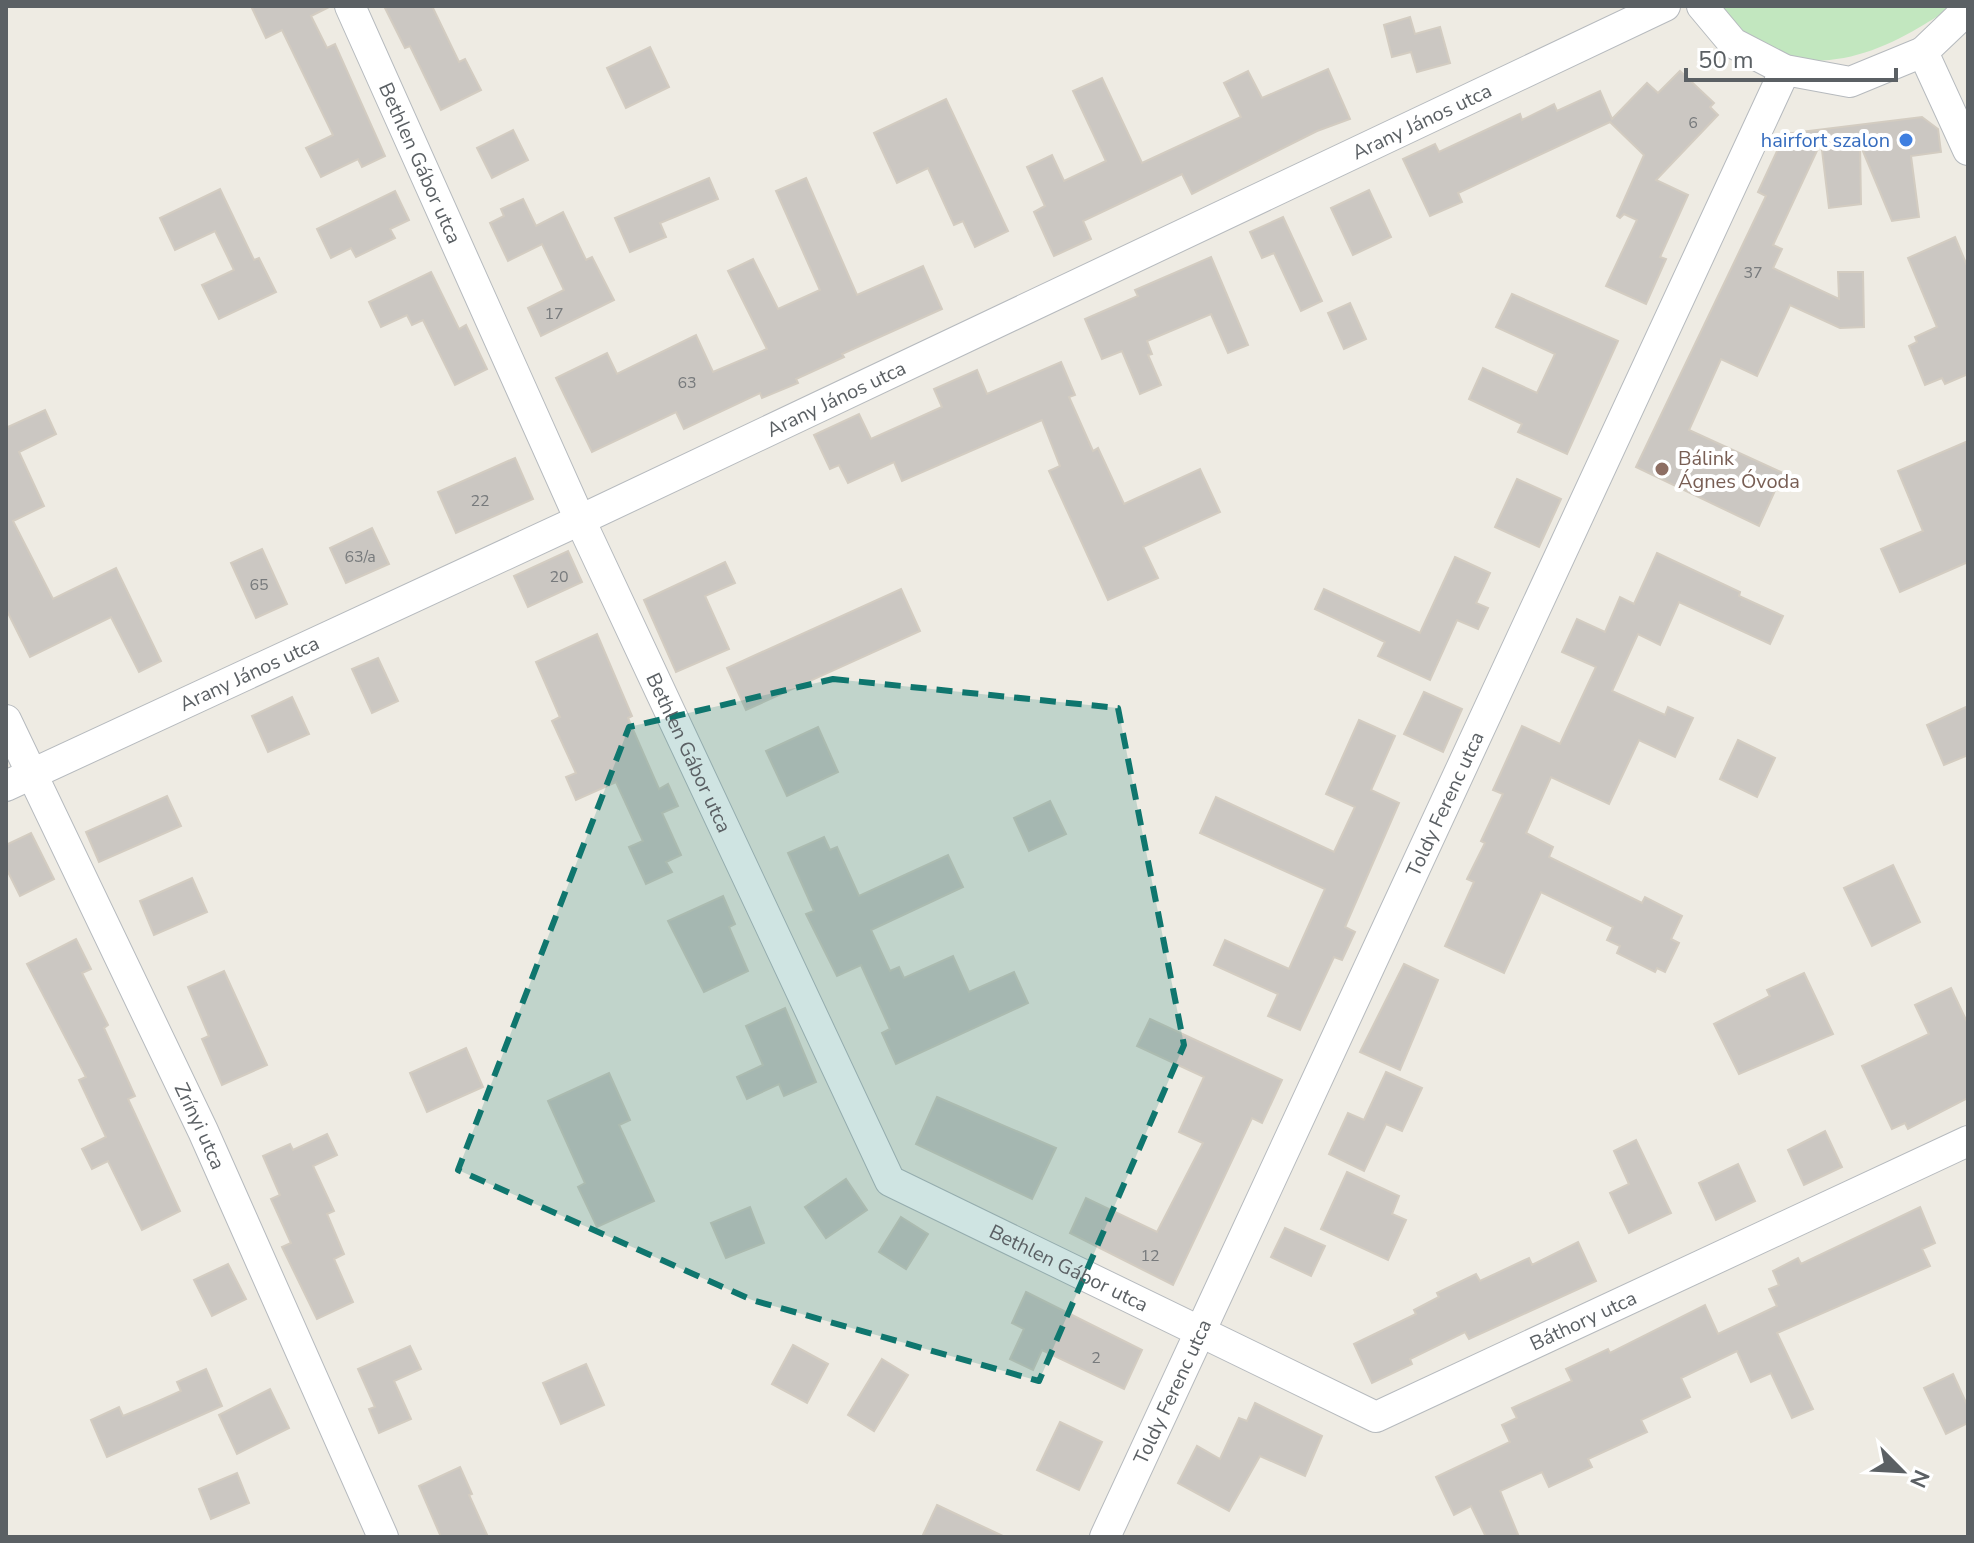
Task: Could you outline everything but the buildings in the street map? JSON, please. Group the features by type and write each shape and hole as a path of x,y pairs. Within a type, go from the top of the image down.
{"street":[{"name":"Bethlen Gábor utca","path":"350,6 580,520 890,1181 1200,1334"},
{"name":"Arany János utca","path":"18,780 580,520 1665,6"},
{"path":"1702,6 1733,43 1785,70 1850,82 1923,52 1968,9"},
{"path":"1923,52 1968,150"},
{"name":"Toldy Ferenc utca","path":"1105,1537 1785,70"},
{"name":"Zrínyi utca","path":"6,720 18,780 203,1131 383,1537"},
{"name":"Báthory utca","path":"1200,1334 1376,1417 1968,1141"}],"highlighted area":[{"path":"833,679 1118,708 1184,1045 1039,1381 752,1300 458,1170 629,727"}],"green space":[{"path":"1717,6 1949,6 1908,34 1873,50 1818,61 1770,53 1745,35"}],"place":[{"name":"hairfort szalon","path":"1906,140"},
{"name":"Bálink Ágnes Óvoda","path":"1662,469"}]}
